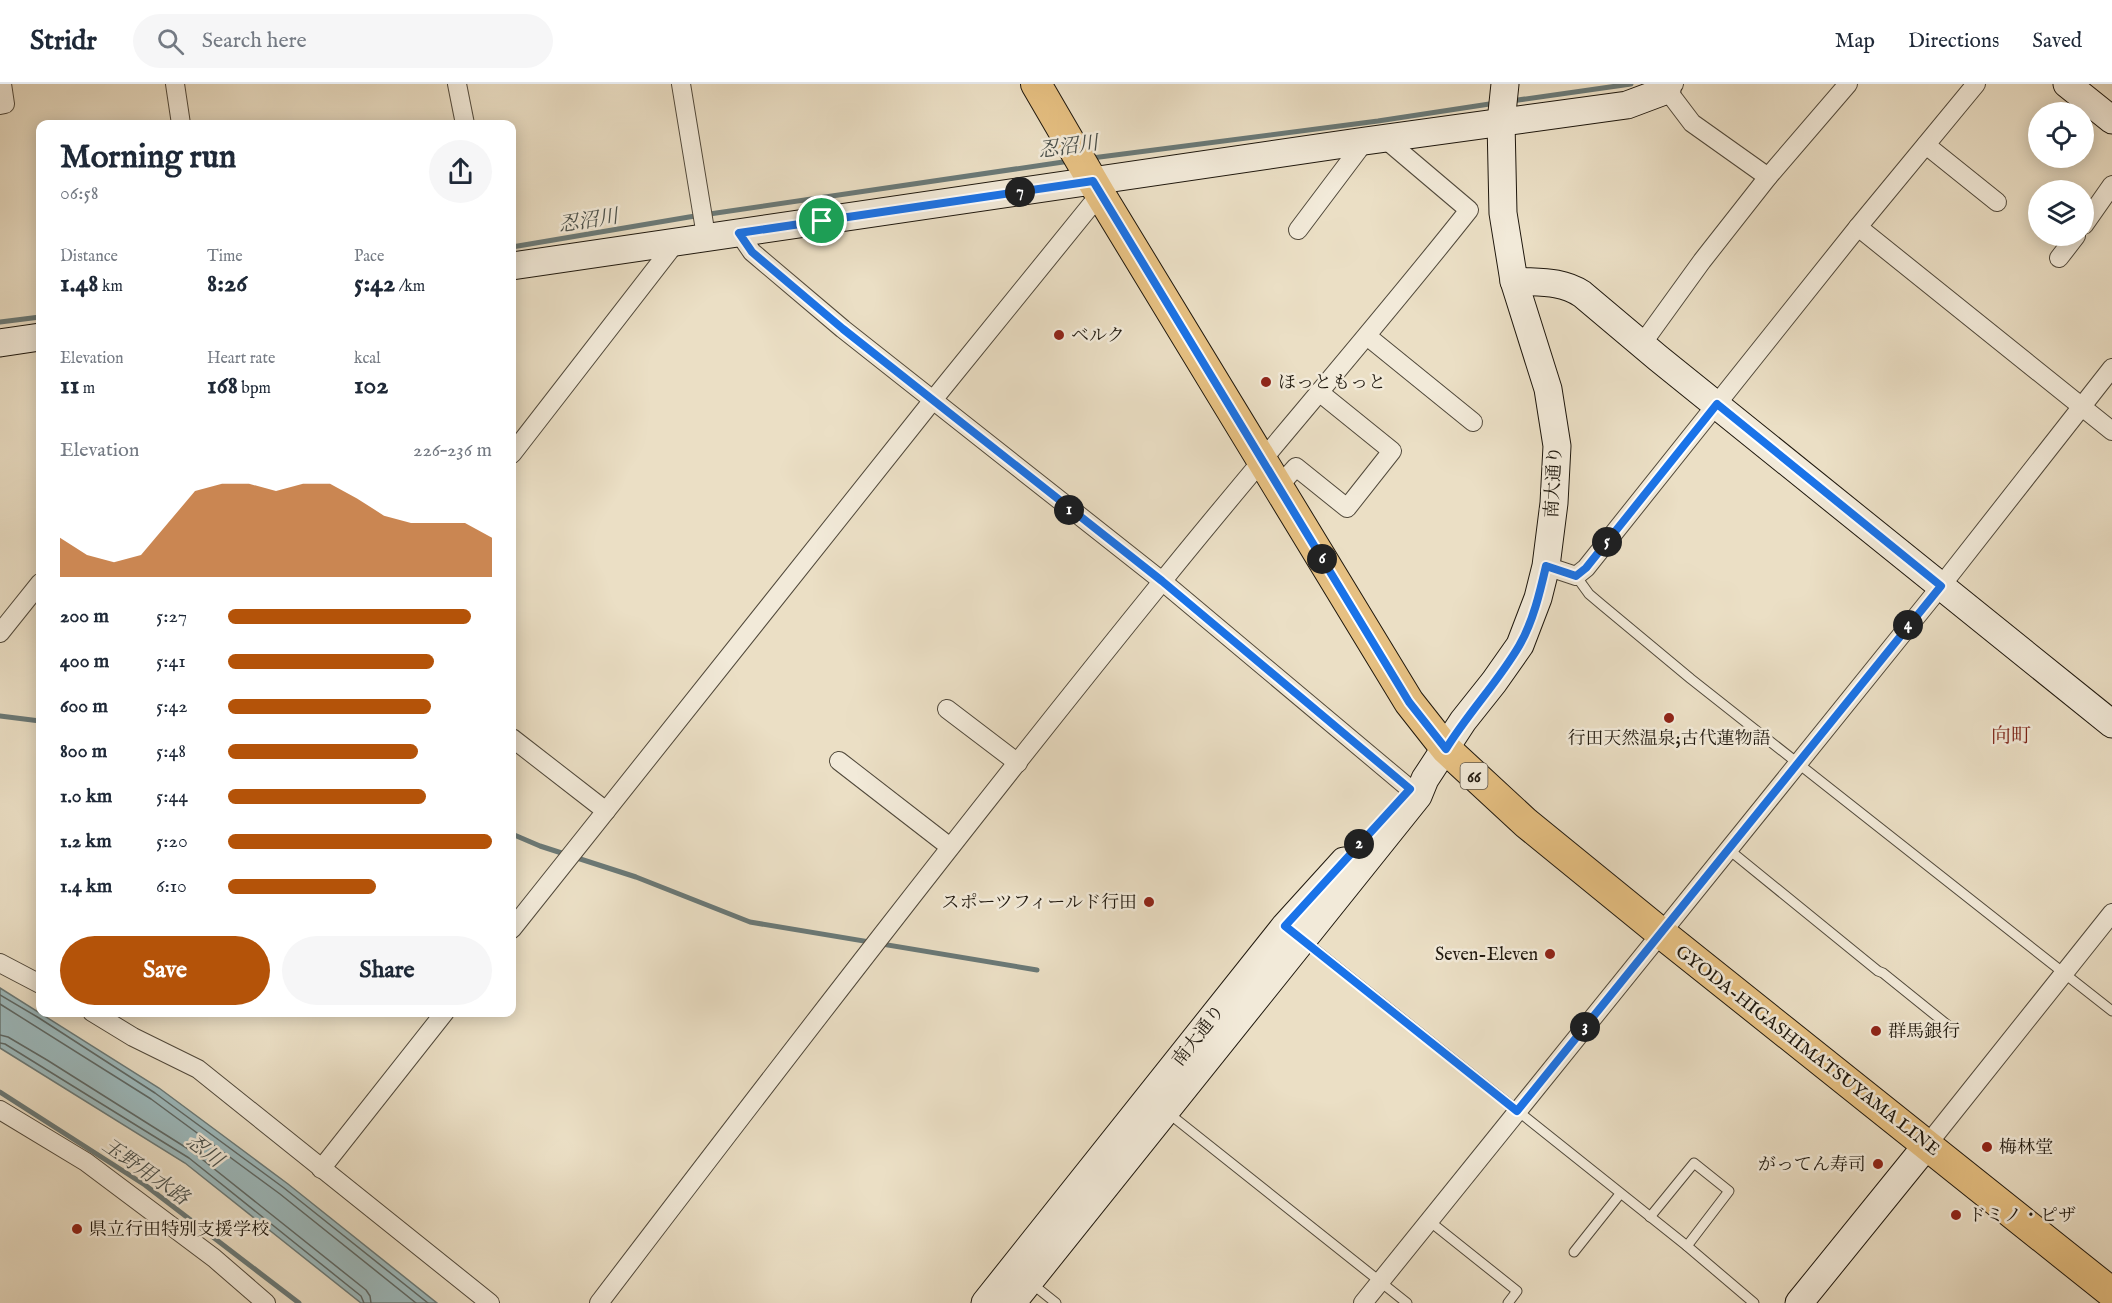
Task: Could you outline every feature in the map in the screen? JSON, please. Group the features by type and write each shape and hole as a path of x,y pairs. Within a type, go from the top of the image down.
{"main road":[{"name":"GYODA-HIGASHIMATSUYAMA LINE","path":"1036,84 1096,188 1409,702 1446,749 1526,823 1660,933 2112,1293"}],"street":[{"path":"0,105 5,104 2,84"},
{"path":"175,84 180,120"},
{"path":"457,84 464,120"},
{"path":"681,84 706,236"},
{"name":"南大通り","path":"985,1303 1021,1275 1294,933 1418,796 1417,784 1446,749 1463,721 1520,645 1538,598 1546,566 1554,503 1557,446 1548,389 1514,281 1503,213 1501,122 1505,84"},
{"path":"1642,344 1702,261 1768,177 1848,84"},
{"path":"1546,566 1576,576 1586,568 1976,84"},
{"path":"2067,84 2112,120"},
{"path":"516,265 706,236 1096,188 1374,139 1627,105 1671,87 1692,123 1768,177"},
{"path":"1298,230 1374,139"},
{"path":"599,1303 841,986 1162,581 1469,210 1374,139"},
{"path":"1926,145 1997,202"},
{"path":"2094,211 2112,185"},
{"path":"516,924 933,400 1096,188"},
{"path":"1858,228 2112,431"},
{"path":"739,233 752,252 843,329 1417,784"},
{"path":"516,449 677,241"},
{"path":"2060,258 2069,246"},
{"path":"1514,281 1558,283 1570,286 2112,724"},
{"path":"1367,336 1473,422"},
{"path":"0,344 36,338"},
{"path":"1363,1303 1941,586 2112,368"},
{"path":"1278,487 1296,467 1347,508 1392,451 1319,392"},
{"path":"0,633 36,587"},
{"path":"947,709 1018,763"},
{"path":"516,741 606,811"},
{"path":"839,761 951,847"},
{"path":"1799,1303 2112,913"},
{"path":"0,963 36,982"},
{"path":"101,1017 198,1069 490,1303"},
{"path":"321,1169 441,1017"},
{"path":"0,1110 86,1162 214,1258 266,1303"},
{"name":"南大通り","path":"1012,1303 1021,1275"}],"lane":[{"path":"1576,576 1589,594 1691,679 2112,1011"},
{"path":"1728,849 1950,1027"},
{"path":"1294,933 1687,1246 1754,1303"},
{"path":"1157,1104 1407,1303"},
{"path":"1650,1217 1694,1163 1730,1191 1687,1246"},
{"path":"1574,1252 1620,1194"},
{"path":"1428,1220 1517,1292 1508,1303"},
{"path":"1021,1275 1056,1303"}],"water":[{"name":"忍川","path":"0,988 36,1011 36,1017 46,1017 159,1088 288,1184 437,1303 361,1303 185,1163 0,1048"}],"waterway":[{"name":"忍沼川","path":"1511,101 1631,84"},
{"name":"忍沼川","path":"1092,158 1378,121 1496,103"},
{"name":"忍沼川","path":"516,246 689,217 1070,161"},
{"name":"忍沼川","path":"0,322 36,318"},
{"path":"0,716 36,720"},
{"path":"516,836 540,846 636,877 750,922 1037,970"},
{"name":"玉野用水路","path":"0,1092 145,1185 299,1303"}],"place":[{"name":"ベルク","path":"1059,335"},
{"name":"ほっともっと","path":"1266,382"},
{"name":"行田天然温泉;古代蓮物語","path":"1669,718"},
{"name":"スポーツフィールド行田","path":"1149,902"},
{"name":"Seven-Eleven","path":"1550,954"},
{"name":"群馬銀行","path":"1876,1031"},
{"name":"梅林堂","path":"1987,1147"},
{"name":"がってん寿司","path":"1878,1164"},
{"name":"ドミノ・ピザ","path":"1956,1215"},
{"name":"県立行田特別支援学校","path":"77,1229"}],"district":[{"name":"向町","path":"2011,735"}],"route":[{"path":"1093,181 1409,702 1446,749 1463,721 1520,645 1538,598 1546,566 1576,576 1586,568 1717,404 1941,586 1517,1111 1285,926 1410,789 1162,581 843,329 752,252 739,233 822,221 1093,181"}]}
